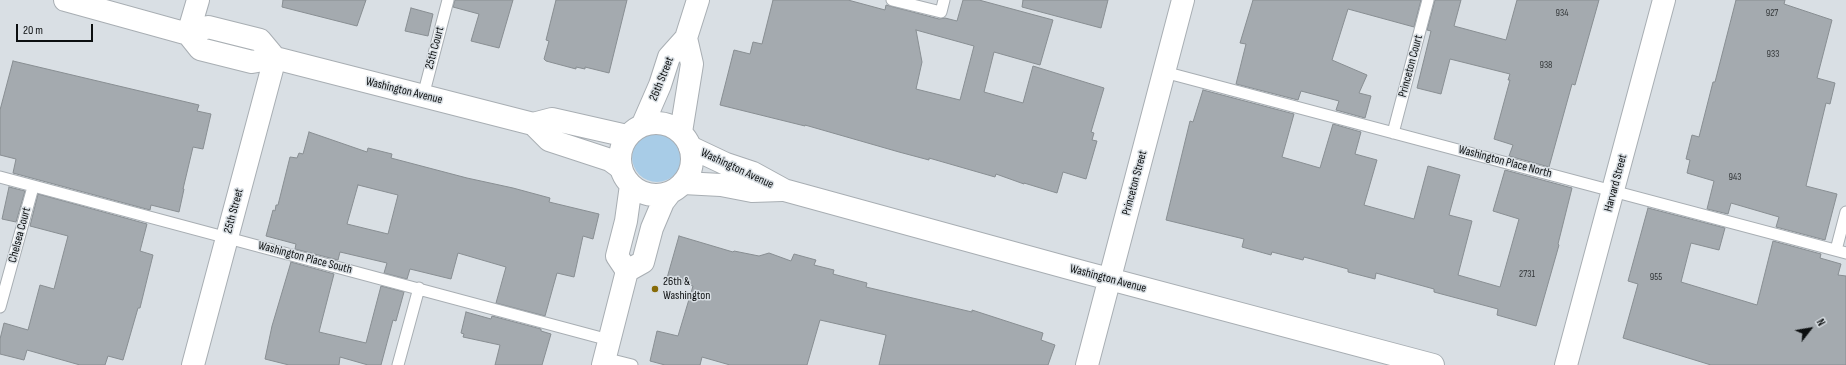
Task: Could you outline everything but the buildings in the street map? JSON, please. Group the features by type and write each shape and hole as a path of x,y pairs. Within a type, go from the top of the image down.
{"street":[{"path":"65,0 188,34 198,0"},
{"name":"26th Street","path":"635,130 660,85 669,57 686,38 698,0"},
{"name":"Princeton Street","path":"1087,365 1183,0"},
{"name":"Harvard Street","path":"1566,365 1664,0"},
{"name":"Washington Avenue","path":"188,34 200,49 252,62 275,58 533,124 550,140 610,160 626,176"},
{"name":"26th Street","path":"686,38 692,64 686,140"},
{"name":"25th Street","path":"193,365 275,58"},
{"name":"Washington Avenue","path":"533,124 552,119 635,130"},
{"path":"606,354 627,271 643,262 652,228 663,202 677,188 692,166 686,140 667,124 651,122 635,130 622,145 619,156 626,176 626,221 617,256 627,271"},
{"name":"Washington Avenue","path":"686,140 726,164 753,173 784,190 1109,279 1433,365"},
{"path":"626,176 640,191 649,195 660,195 677,188"},
{"name":"Washington Avenue","path":"677,188 721,186 752,191 784,190"}],"lane":[{"name":"25th Court","path":"423,96 448,0"},
{"path":"892,0 941,12 944,0"},
{"name":"Princeton Court","path":"1393,133 1428,0"},
{"name":"Washington Place North","path":"1164,72 1841,251"},
{"name":"Washington Place South","path":"0,178 419,288 606,354 632,365"},
{"name":"Chelsea Court","path":"0,307 33,186"},
{"path":"1841,251 1846,212"},
{"path":"398,365 419,288"}],"shaded area":[{"path":"657,132 671,136 678,143 682,157 678,171 671,178 657,182 643,178 636,171 632,157 636,143 643,136"}],"place":[{"name":"26th & Washington","path":"655,289"}]}
